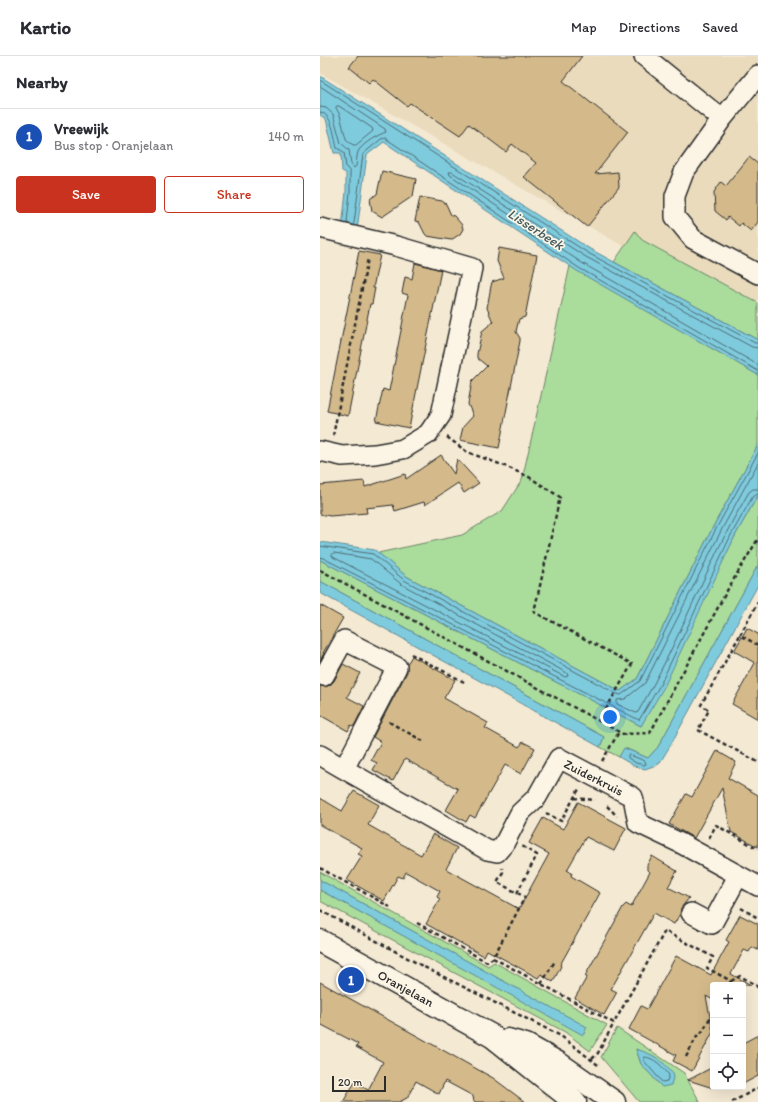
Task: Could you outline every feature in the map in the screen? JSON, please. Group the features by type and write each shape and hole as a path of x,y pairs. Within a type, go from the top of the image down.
{"main road":[{"name":"Oranjelaan","path":"320,941 492,1036 575,1102"},
{"name":"Oranjelaan","path":"492,1036 526,1045 558,1063 614,1102"}],"street":[{"path":"644,56 722,119"},
{"path":"758,75 722,119 684,172 675,196 675,216 693,239 758,274"},
{"path":"320,228 372,240 472,268 441,415 434,427 428,434 403,449 375,454 342,456 325,453"},
{"path":"324,676 344,640 397,667 344,769"},
{"path":"320,755 487,850 502,845"},
{"name":"Zuiderkruis","path":"502,845 520,813 537,797 559,758 632,797 638,823"},
{"path":"638,823 680,843 758,886"},
{"path":"691,913 712,924 738,876"}],"path":[{"path":"325,453 372,240"},
{"path":"434,427 467,452 505,466 542,485 560,497 534,612 632,664 599,721"},
{"path":"320,570 619,732 624,734 650,733 729,587 758,539"},
{"path":"758,602 702,705 708,710 698,730 758,762"},
{"path":"740,635 758,645"},
{"path":"397,667 411,653 466,683"},
{"path":"373,712 422,740"},
{"path":"530,804 561,821 574,798 619,732"},
{"path":"574,798 594,799 607,806 620,819 627,823 638,823"},
{"path":"699,854 716,825 758,849"},
{"path":"417,922 487,962 493,958 525,898 497,882 503,872 502,845 537,855 517,893"},
{"path":"320,868 390,907"},
{"path":"320,910 424,967 561,1036 592,1059 602,1069"},
{"path":"592,1059 598,1053 665,931 713,957 707,968 731,981 740,976 756,985 758,988"},
{"path":"493,958 614,1023"},
{"path":"541,984 555,961"},
{"path":"686,1057 697,1036 702,1032 710,1018"},
{"path":"732,1102 758,1088"}],"shaded area":[{"path":"320,56 758,56 758,323 320,73"}],"green space":[{"path":"635,231 642,240 758,303 758,340 614,262"},
{"path":"570,266 758,375 758,445 714,525 637,679 620,691 406,576 378,553 462,535 502,511 522,480"},
{"path":"758,495 758,565 658,747 648,758 625,748 619,757 600,747 604,737 320,581 320,560 641,726 735,536"},
{"path":"320,872 488,966 494,962 607,1025 590,1051 565,1032 320,901 320,890 584,1034 586,1027 320,880"},
{"path":"617,1028 684,1073 700,1102 639,1102 601,1057","holes":["636,1049 662,1087 641,1064"]}],"water":[{"name":"Lisserbeek","path":"320,76 590,249 758,340 758,375 577,271 384,142 367,155 357,230 342,227 346,192 346,173 342,171 341,153 334,153 326,119 320,115"},
{"path":"758,445 758,495 735,536 664,687 641,726 320,560 320,542 375,550 406,576 620,691 637,679 714,525"},
{"path":"758,565 758,585 659,764 645,769 634,766 619,757 624,748 648,758 658,747"},
{"path":"320,581 604,737 600,747 320,593"},
{"path":"320,880 587,1027 583,1035 320,890"},
{"path":"636,1049 657,1058 674,1074 671,1085 662,1087 641,1064"}],"building":[{"path":"358,56 582,56 563,81 628,132 595,174 618,172 619,187 587,227 524,177 536,163 512,144 506,152 469,124 460,136 410,103 407,106 373,79 369,83 349,67"},
{"path":"749,157 758,164 758,222 751,231 741,223 739,226 728,217 726,220 715,211 714,192 721,182 726,186"},
{"path":"382,171 416,179 413,196 382,217 372,211 370,199 377,194"},
{"path":"420,197 442,201 446,204 451,215 454,216 462,225 463,229 460,234 451,240 427,236 419,222 415,221"},
{"path":"499,248 537,255 525,317 519,319 516,332 520,338 520,341 499,448 460,440 463,427 473,416 468,404 472,381 487,366 477,358 477,354 482,331 493,322 487,308 492,282 504,278 497,261"},
{"path":"359,251 380,255 373,288 375,288 372,304 370,304 348,416 327,411"},
{"path":"415,263 441,270 409,428 376,421 383,389 389,391 408,295 402,293 405,277 412,279"},
{"path":"441,455 454,474 457,459 479,483 464,493 458,483 425,505 424,502 395,511 393,505 366,508 367,513 330,516 320,514 320,485 364,481 365,487 405,474 406,479"},
{"path":"320,605 343,618 320,661"},
{"path":"747,628 758,634 758,719 732,704 755,663 734,651"},
{"path":"412,656 455,680 444,698 488,723 485,728 519,747 523,742 535,748 521,774 505,765 475,818 470,815 466,822 446,810 458,789 405,759 393,781 373,770 377,763 371,760 381,742 373,737 407,672 407,664"},
{"path":"343,664 360,673 347,697 364,706 354,726 351,725 348,731 320,715 320,686 325,687 330,685 334,681"},
{"path":"717,751 736,762 728,778 758,795 758,847 731,832 722,788 694,838 669,824 686,794 692,797"},
{"path":"354,791 379,805 368,825 421,855 433,834 457,848 446,869 519,909 549,854 529,843 543,818 563,829 578,802 626,828 614,851 586,837 567,870 572,873 571,876 600,893 560,965 561,966 553,982 541,974 538,978 487,950 484,956 426,924 440,899 437,897 440,891 406,872 403,878 398,876 384,901 347,880 362,856 358,854 362,848 320,825 320,798 342,811"},
{"path":"652,856 677,871 668,887 689,898 681,908 680,914 674,924 654,913 611,989 617,992 604,1015 575,998 587,977 585,976 623,907 626,904 631,907 650,872 647,870 647,865"},
{"path":"740,915 758,924 758,950 752,947 749,952 744,950 731,974 746,982 710,982 710,998 706,996 710,1017 710,1038 692,1071 673,1061 676,1055 629,1029 641,1006 647,1009 676,956 711,975 729,942 726,940"},
{"path":"320,982 493,1078 525,1102 474,1102 473,1096 445,1081 439,1094 416,1081 407,1098 399,1102 343,1102 355,1082 368,1090 383,1062 356,1047 358,1044 320,1024"},
{"path":"758,1035 758,1076 746,1082 746,1054 746,1041"},
{"path":"710,1069 710,1087 688,1080"}],"place":[{"name":"Vreewijk","path":"351,980"}]}
